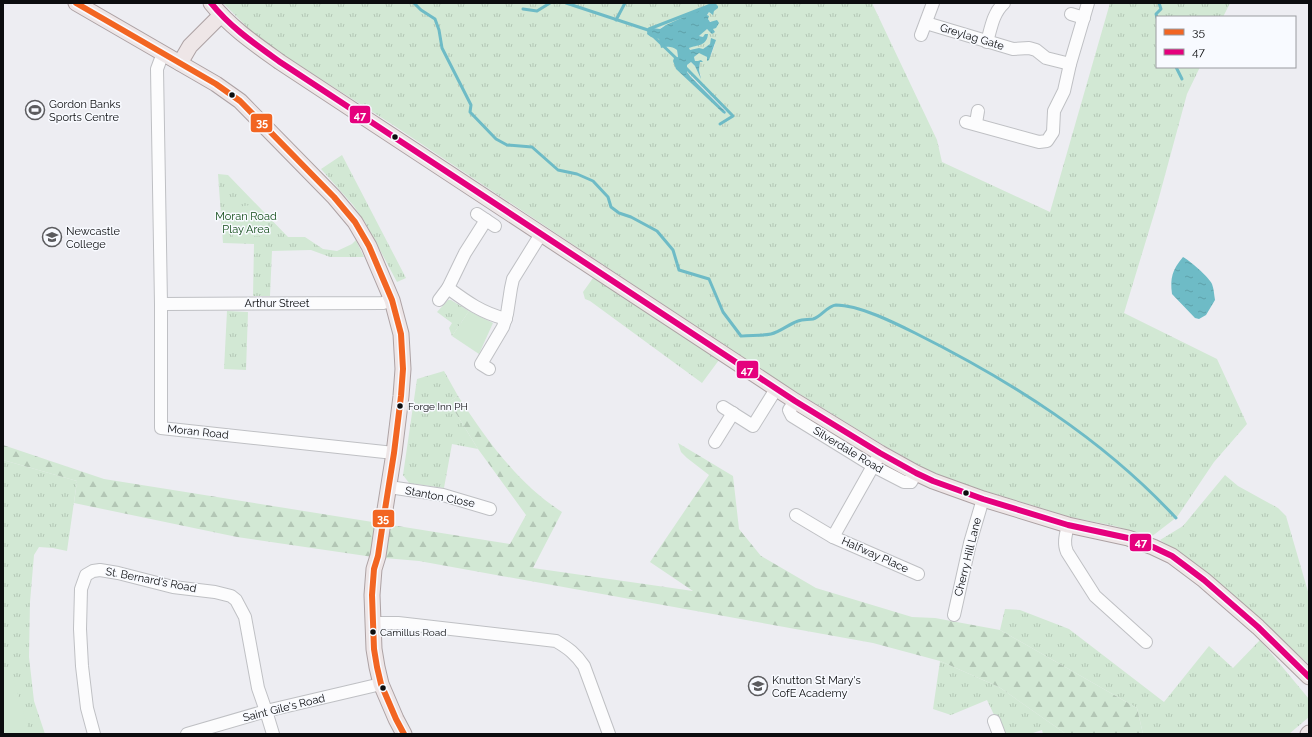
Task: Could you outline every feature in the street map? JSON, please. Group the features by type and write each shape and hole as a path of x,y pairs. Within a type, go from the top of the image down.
{"main road":[{"path":"76,3 228,91 240,101 334,197 355,222 369,246 392,300 401,334 403,369 401,396 389,487 382,522 378,556 374,569 372,623 377,667 396,719 404,734"},
{"name":"Silverdale Road","path":"211,3 221,15 247,38 280,62 776,389 792,405 877,459 914,477 1068,524 1128,538 1172,556 1204,580 1258,627 1309,677"},
{"path":"180,62 190,46 221,15"}],"street":[{"name":"Greylag Gate","path":"921,35 933,3"},
{"path":"987,42 996,13 1004,3"},
{"path":"978,111 971,122 1039,142 1047,141 1053,132 1054,111 1064,90 1088,3"},
{"path":"1071,14 1084,18"},
{"name":"Greylag Gate","path":"926,23 1013,49 1029,48 1036,50 1046,58 1070,64"},
{"name":"Moran Road","path":"163,54 158,69 161,304 160,428 394,453"},
{"path":"439,300 448,288 465,253 486,220"},
{"path":"489,369 481,364 499,336 506,319 513,279 541,234"},
{"path":"448,288 479,310 491,316 506,319"},
{"name":"Arthur Street","path":"161,304 383,303 392,300"},
{"path":"715,442 728,410 752,426 776,389"},
{"name":"Halfway Place","path":"833,536 877,459"},
{"name":"Stanton Close","path":"389,487 443,495 490,509"},
{"name":"Cherry Hill Lane","path":"954,615 970,543 983,499"},
{"name":"Halfway Place","path":"796,515 833,536 918,574"},
{"path":"1068,524 1065,547 1090,590 1099,600 1146,642"},
{"name":"St. Bernard's Road","path":"94,734 87,708 80,629 81,589 86,575 93,571 100,570 173,587 215,592 231,596 236,600 246,617 258,688 266,711"},
{"path":"372,623 398,623 556,641 578,656 584,666 606,733"},
{"name":"Saint Gile's Road","path":"187,734 266,711 382,684"},
{"path":"266,711 273,734"},
{"path":"994,721 999,734"}],"green space":[{"path":"223,3 872,3 937,140 942,162 1050,212 1110,3 1230,3 1224,16 1156,16 1156,68 1200,68 1187,94 1158,201 1124,313 1217,359 1247,424 1214,462 1177,517 1151,537 1115,526 1070,517 940,477 885,446 780,382 393,125 285,56 252,32","holes":["715,10 709,12 707,15 709,21 712,22 714,28 713,30 715,32 706,29 699,36 703,37 689,48 689,50 703,49 710,44 715,44 711,55 707,57 699,52 694,57 695,61 702,62 700,62 699,70 701,77 691,62 687,65 687,72 726,111 725,114 674,58 678,57 677,50 674,47 665,47 660,42 653,28 660,29 662,27"]},
{"path":"342,155 406,278 397,282 365,222 353,205 321,169"},
{"path":"218,174 228,175 288,237 305,237 323,249 337,251 352,244 356,240 364,257 330,257 311,250 272,251 270,296 253,296 254,244 223,243"},
{"name":"Moran Road Play Area","path":"250,205 268,225 268,236 233,237 231,208"},
{"path":"593,278 650,313 719,360 702,383 590,301 585,299 583,292"},
{"path":"448,300 451,300 469,311 452,336 449,328 452,323 437,312"},
{"path":"227,311 248,312 246,370 224,369"},
{"path":"469,311 493,323 479,354 452,336"},
{"path":"444,371 458,396 449,402 478,449 452,444 444,488 409,483 403,475 417,379"},
{"path":"458,396 504,460 531,488 562,512 533,568 693,591 650,562 709,475 681,452 678,443 733,476 739,529 761,556 816,588 912,617 935,618 1000,630 1137,708 1143,734 1066,734 999,687 940,661 873,643 419,561 373,557 237,537 74,503 77,481 3,460 3,445 104,479 510,544 526,515 478,449 449,402"},
{"path":"3,460 77,481 67,551 39,547 34,555 30,602 29,657 34,701 45,734 3,734"},
{"path":"1225,475 1238,486 1278,508 1286,516 1309,595 1309,664 1266,628 1199,566 1160,540 1183,526"},
{"path":"1005,609 1020,610 1069,629 1164,702 1209,646 1233,668 1260,640 1309,699 1309,717 1289,734 1143,734 1137,708 1000,630"},
{"path":"940,661 999,687 1066,734 1043,734 1042,730 1030,734 1003,734 987,700 951,715 933,709"},
{"path":"13,678 30,734 3,734 3,681"}],"water":[{"path":"714,3 718,6 718,8 714,11 713,15 709,12 707,15 709,16 708,19 710,22 717,20 719,23 716,28 713,29 715,32 712,34 707,29 699,36 703,37 705,34 708,34 706,41 689,48 690,50 699,48 703,49 710,44 711,38 716,40 709,60 707,61 707,57 699,53 694,57 695,61 701,60 703,62 700,62 699,70 701,79 695,66 691,62 687,65 687,72 726,112 725,114 676,69 673,61 674,58 678,57 677,50 669,47 661,48 659,39 651,37 647,34 648,30 653,28 660,29"},
{"path":"1183,257 1203,273 1213,286 1215,300 1206,315 1199,319 1195,318 1172,294 1171,283 1174,270"}],"waterway":[{"path":"414,3 421,10 435,19 439,30 442,48 471,105 470,112 496,139 507,145 532,147 558,170 577,174 593,181 608,197 611,207 619,213 631,217 657,231 673,250 679,270 709,279 723,312 741,336 771,334 798,321 816,318 830,307 836,305 855,308 877,315 951,351 1021,392 1054,414 1087,437 1118,463 1148,489 1176,518"},
{"path":"523,9 537,11 550,3"},
{"path":"566,3 648,30 649,32"},
{"path":"616,20 625,3"},
{"path":"649,29 716,3"},
{"path":"1156,16 1156,14 1161,9 1159,3"},
{"path":"653,36 678,60"},
{"path":"686,68 733,116 720,124"},
{"path":"1176,68 1182,79"}],"transit line":[{"name":"35","path":"76,3 216,84 240,101 334,197 355,222 369,246 392,300 401,334 403,369 401,396 378,556 374,569 372,595 374,649 377,667 381,684 404,734"},
{"name":"47","path":"211,3 226,20 252,42 280,62 795,401 880,453 933,481 983,499 1068,525 1128,538 1172,556 1204,580 1258,627 1309,677"}],"place":[{"name":"Gordon Banks Sports Centre","path":"35,110"},
{"name":"Newcastle College","path":"52,237"},
{"name":"Forge Inn PH","path":"400,406"},
{"name":"Camillus Road","path":"373,632"},
{"name":"Knutton St Mary's CofE Academy","path":"758,686"}]}
